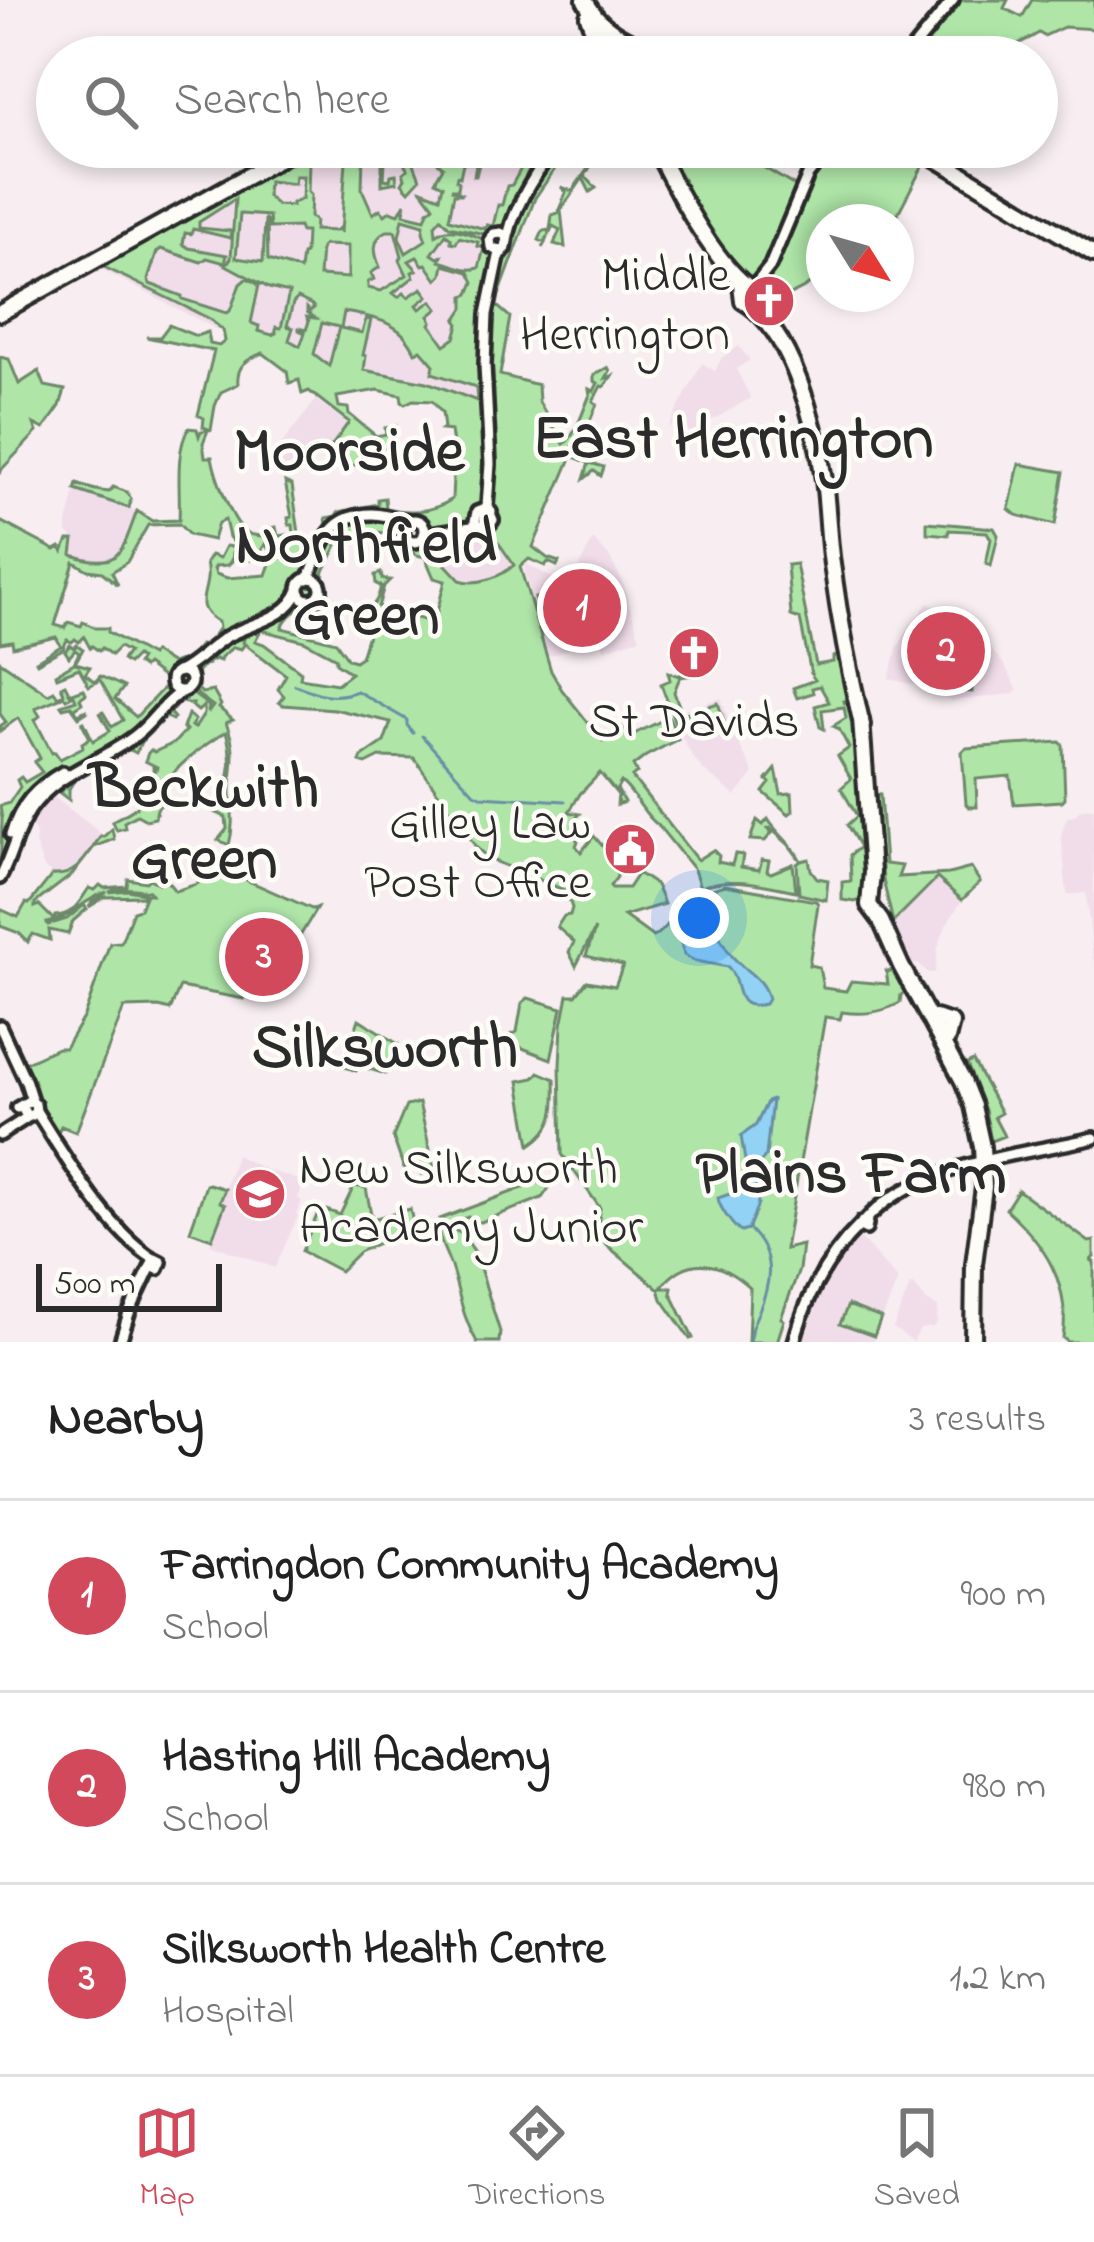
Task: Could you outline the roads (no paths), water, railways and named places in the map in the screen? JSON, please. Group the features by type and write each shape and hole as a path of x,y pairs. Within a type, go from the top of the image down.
{"highway":[{"path":"583,0 595,19 620,36"},
{"path":"583,0 592,36"},
{"path":"600,36 620,36"},
{"path":"0,310 257,168"},
{"path":"666,168 681,198 752,294 800,380 821,462 832,565 868,753 876,903 963,1081 986,1164"},
{"path":"956,168 1094,252"},
{"path":"929,1019 947,1039 982,1119 986,1164 975,1342"}],"main road":[{"path":"924,36 953,0"},
{"path":"178,688 190,686 198,665 230,639 318,597 316,573 322,553 339,531 379,520 393,523 414,542 424,531 491,525 494,517 486,511 490,451 483,378 487,314 499,257 490,239 502,235 536,168"},
{"path":"752,294 770,266 814,168"},
{"path":"308,579 320,545 344,521 370,514 418,520 424,531"},
{"path":"403,532 410,520"},
{"path":"178,688 172,677 178,672 227,637 282,610 294,601 301,583 308,579 320,585"},
{"path":"299,590 309,600"},
{"path":"178,672 190,678"},
{"path":"0,873 24,820 43,795 136,735 178,688"},
{"path":"0,1026 28,1110 120,1231 151,1264 121,1342"},
{"path":"0,1135 13,1129 28,1110"},
{"path":"796,1342 802,1314 844,1240 905,1196 986,1164 1094,1139"}],"water":[{"path":"690,904 704,913 732,956 762,985 768,999 765,1004 742,1000 728,967 684,955 680,939"},
{"path":"772,1100 766,1156 756,1178 758,1204 748,1230 741,1232 718,1198 741,1190 746,1167 741,1136 756,1125"}],"waterway":[{"path":"295,685 326,695 357,691 407,723"},
{"path":"407,725 413,733"},
{"path":"422,736 481,796 565,801"},
{"path":"749,1229 763,1248 768,1268 750,1342"}],"place":[{"name":"Middle Herrington","path":"769,301"},
{"name":"Farringdon Community Academy","path":"582,608"},
{"name":"Hasting Hill Academy","path":"946,651"},
{"name":"St Davids","path":"694,653"},
{"name":"Gilley Law Post Office","path":"630,849"},
{"name":"Silksworth Health Centre","path":"264,957"},
{"name":"New Silksworth Academy Junior","path":"260,1194"}],"district":[{"name":"East Herrington","path":"733,435"},
{"name":"Moorside","path":"349,448"},
{"name":"Northfield Green","path":"366,576"},
{"name":"Beckwith Green","path":"204,820"},
{"name":"Silksworth","path":"385,1044"},
{"name":"Plains Farm","path":"851,1170"}]}
